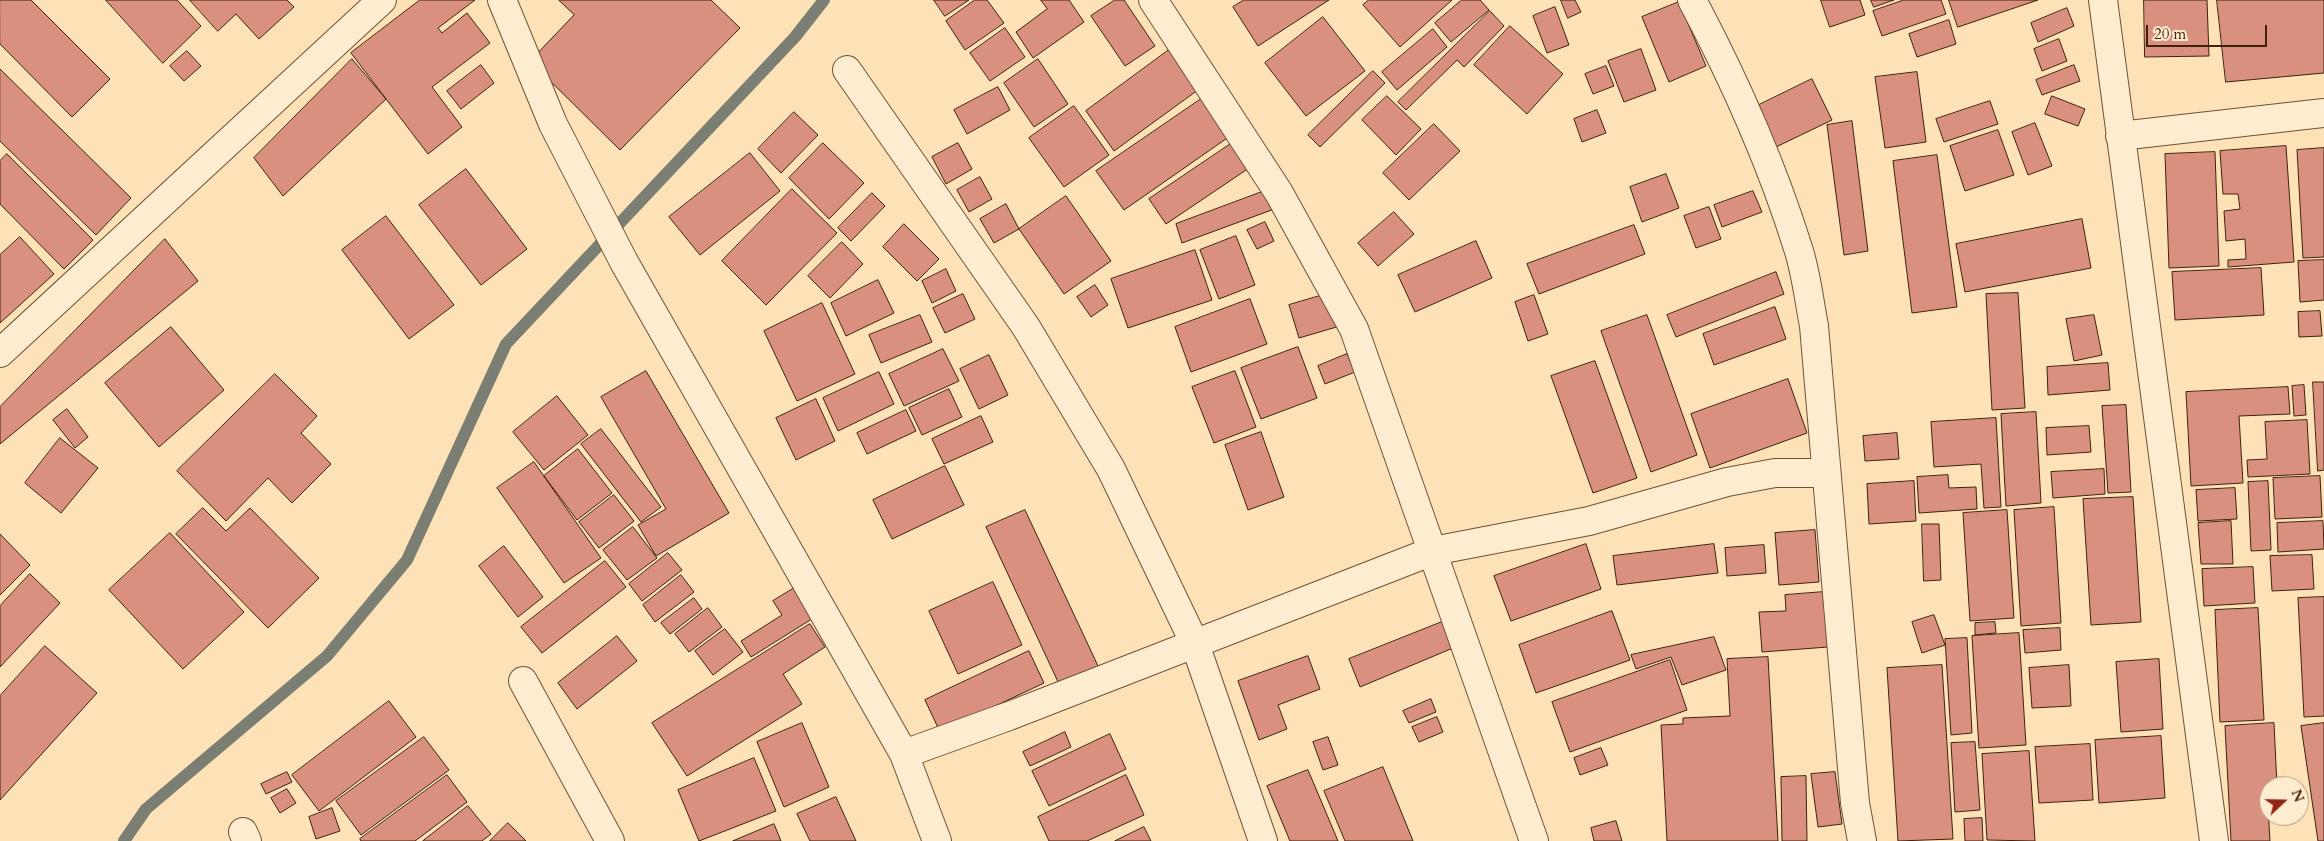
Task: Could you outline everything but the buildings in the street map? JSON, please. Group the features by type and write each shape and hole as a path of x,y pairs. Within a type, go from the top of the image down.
{"street":[{"path":"0,353 382,0"},
{"path":"502,0 552,124 624,262 904,754 937,841"},
{"path":"1153,0 1279,192 1354,329 1534,841"},
{"path":"1692,0 1716,44 1767,159 1799,249 1814,326 1825,473 1855,803 1862,841"},
{"path":"2103,0 2214,841"},
{"path":"847,70 1026,327 1112,468 1195,644 1263,841"},
{"path":"2120,136 2324,113"},
{"path":"904,754 1195,644 1433,551 1589,522 1727,482 1775,473 1825,473"},
{"path":"523,682 610,841"}],"waterway":[{"path":"124,841 146,809 327,656 407,560 506,344 795,37 824,0"}]}
